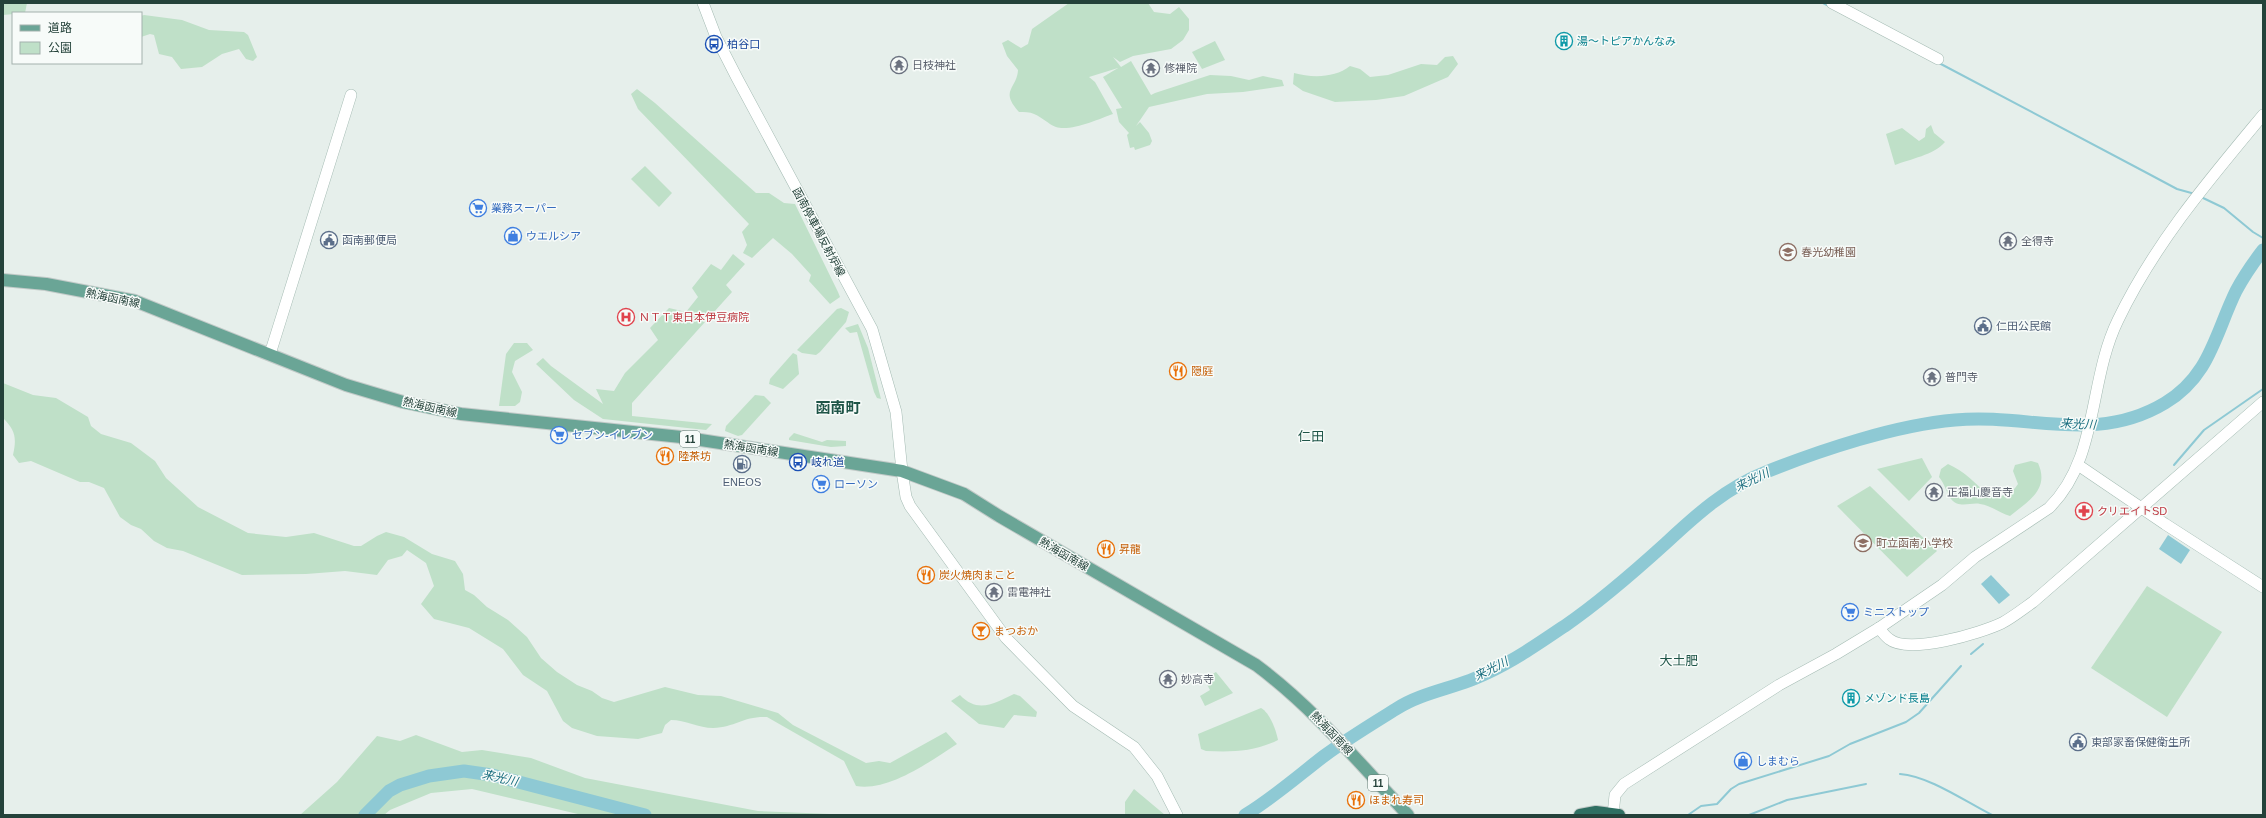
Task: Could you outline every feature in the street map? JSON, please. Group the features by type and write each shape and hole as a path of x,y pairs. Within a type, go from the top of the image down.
{"highway":[{"path":"1580,815 1596,812 1615,814"}],"main road":[{"name":"熱海函南線","path":"3,280 46,284 135,301 346,385 403,402 461,414 674,436 902,471 964,494 999,516 1235,652 1282,684 1324,724 1408,815"}],"street":[{"name":"函南停車場反射炉線","path":"702,3 716,37 737,78 872,329 896,412 906,497 916,516 1006,638 1073,706 1134,747 1157,776 1177,815"},
{"path":"1832,3 1938,59"},
{"path":"270,354 351,95"},
{"path":"1615,814 1615,795 1624,784 1779,685 1836,654 1879,628 1942,585 1975,557 2049,508 2062,495 2078,465 2083,451 2101,363 2111,336 2146,267 2197,193 2263,115"},
{"path":"1879,628 1890,640 1897,643 1914,645 1956,639 2004,622 2033,602 2140,507 2263,402"},
{"path":"2078,465 2140,507 2263,586"}],"green space":[{"path":"3,3 27,3 25,12 12,12 12,14 3,15"},
{"path":"1069,3 1148,3 1154,12 1170,14 1179,7 1189,19 1189,30 1183,40 1171,49 1133,56 1120,62 1113,57 1121,67 1131,61 1151,95 1210,75 1231,76 1249,80 1263,76 1282,80 1284,86 1243,92 1207,94 1149,107 1136,126 1140,122 1149,133 1152,141 1150,145 1135,150 1134,147 1130,148 1127,135 1129,133 1119,122 1116,109 1122,108 1103,77 1118,68 1089,77 1095,82 1113,114 1093,122 1069,128 1056,127 1032,113 1019,112 1013,105 1010,99 1010,94 1018,70 1007,56 1002,43 1008,40 1021,48 1028,44 1032,29"},
{"path":"142,16 182,20 209,30 244,32 248,35 257,57 253,61 246,59 239,49 222,54 202,67 181,69 172,57 159,54 154,35 150,34 142,37"},
{"path":"1215,41 1225,60 1202,69 1192,52"},
{"path":"1453,56 1458,64 1448,77 1404,96 1376,100 1335,102 1303,91 1293,84 1294,73 1308,76 1323,76 1337,73 1350,66 1360,69 1370,77 1388,75 1421,64 1437,65 1445,57"},
{"path":"637,89 655,103 756,193 769,193 784,203 795,204 840,297 830,304 809,281 811,275 792,254 773,238 752,258 743,253 747,245 742,232 749,224 638,109 631,94"},
{"path":"1931,125 1934,133 1945,142 1935,150 1922,156 1895,165 1886,134 1902,128 1919,141 1925,137 1926,129"},
{"path":"645,166 672,193 659,207 631,179"},
{"path":"733,254 745,264 726,285 732,292 632,403 632,416 712,424 706,430 603,419 574,400 536,364 543,358 551,366 603,404 596,389 614,391 625,373 658,340 650,328 669,308 686,312 698,297 692,288 711,264 721,270"},
{"path":"841,308 849,312 846,322 820,352 816,355 802,353 797,350 837,309"},
{"path":"858,324 868,348 881,399 877,398 874,392 857,332 850,333 845,328"},
{"path":"514,343 527,343 533,350 515,361 512,372 522,392 520,402 515,406 499,406 506,354"},
{"path":"793,353 797,355 799,374 783,389 769,384 770,379"},
{"path":"3,383 33,395 56,398 88,417 91,426 101,434 131,443 155,461 166,478 198,507 248,533 286,537 314,533 354,546 361,546 386,532 404,537 432,554 455,561 463,574 465,590 474,595 487,607 508,620 527,637 541,658 557,672 577,685 592,691 602,698 614,702 665,687 698,695 721,696 778,713 793,725 866,763 879,761 890,763 946,732 957,744 909,774 895,780 868,787 856,786 844,761 767,717 752,718 728,726 713,728 671,720 665,725 662,733 638,739 597,736 572,728 563,721 547,691 523,675 503,649 469,628 434,619 421,604 434,586 426,563 407,550 402,556 388,560 377,575 345,571 306,574 242,575 183,551 167,548 154,541 141,529 131,525 120,517 104,488 89,482 80,482 31,461 19,463 13,455 15,443 14,434 10,426 3,418"},
{"path":"755,395 764,396 771,403 742,435 738,436 725,431 726,426"},
{"path":"794,433 822,442 827,440 846,441 846,446 831,447 789,440"},
{"path":"1922,458 1932,477 1909,501 1877,469"},
{"path":"2031,461 2038,463 2041,472 2039,488 2030,500 2010,516 1984,505 1958,504 1954,502 1949,496 1943,482 1939,477 1941,469 1948,464 1965,474 1989,497 1998,497 2006,495 2018,484 2013,471 2015,465"},
{"path":"1870,486 1937,551 1907,577 1837,506"},
{"path":"2147,586 2222,632 2167,717 2091,668"},
{"path":"1216,672 1233,693 1205,706 1200,696 1210,690 1204,679"},
{"path":"1014,694 1020,696 1037,712 1036,717 1014,715 1004,728 979,724 951,701 960,695 973,704 987,705 1000,701"},
{"path":"1261,708 1270,718 1278,740 1252,749 1206,751 1201,749 1198,734"},
{"path":"416,735 462,752 482,750 531,758 585,778 758,811 855,815 582,815 472,789 431,793 390,810 384,815 300,815 337,782 377,736 400,741"},
{"path":"1134,789 1165,815 1125,815 1125,802"}],"water":[{"path":"2168,535 2190,550 2181,564 2159,549"},
{"path":"1991,575 2010,595 1999,604 1981,584"}],"waterway":[{"path":"1823,3 1829,6"},
{"path":"1939,63 2177,189 2195,194"},
{"path":"2201,197 2224,208 2253,232 2263,238"},
{"name":"来光川","path":"1245,815 1324,756 1396,709 1418,698 1487,673 1518,657 1547,638 1605,596 1689,522 1713,503 1738,485 1752,478 1834,447 1908,427 1955,420 1982,419 2062,425 2087,425 2113,422 2139,416 2165,403 2180,392 2202,367 2210,353 2236,291 2263,250"},
{"path":"2174,465 2204,430 2263,389"},
{"path":"1971,654 1983,644"},
{"path":"1688,815 1701,806 1717,804 1731,789 1739,784 1829,756 1850,744 1906,722 1919,713 1961,666"},
{"name":"来光川","path":"365,815 389,791 400,785 429,776 464,771 492,775 645,815"},
{"path":"1900,774 1923,779 1935,784 1992,815"},
{"path":"1749,815 1787,800 1866,784"}],"place":[{"name":"湯～トピアかんなみ","path":"1564,41"},
{"name":"柏谷口","path":"714,44"},
{"name":"日枝神社","path":"899,65"},
{"name":"修禅院","path":"1151,68"},
{"name":"業務スーパー","path":"478,208"},
{"name":"ウエルシア","path":"513,236"},
{"name":"函南郵便局","path":"329,240"},
{"name":"全得寺","path":"2008,241"},
{"name":"春光幼稚園","path":"1788,252"},
{"name":"ＮＴＴ東日本伊豆病院","path":"626,317"},
{"name":"仁田公民館","path":"1983,326"},
{"name":"隠庭","path":"1178,371"},
{"name":"普門寺","path":"1932,377"},
{"name":"セブン-イレブン","path":"559,435"},
{"name":"陸茶坊","path":"665,456"},
{"name":"岐れ道","path":"798,462"},
{"name":"ENEOS","path":"742,464"},
{"name":"ローソン","path":"821,484"},
{"name":"正福山慶音寺","path":"1934,492"},
{"name":"クリエイトSD","path":"2084,511"},
{"name":"町立函南小学校","path":"1863,543"},
{"name":"昇龍","path":"1106,549"},
{"name":"炭火焼肉まこと","path":"926,575"},
{"name":"雷電神社","path":"994,592"},
{"name":"ミニストップ","path":"1850,612"},
{"name":"まつおか","path":"981,631"},
{"name":"妙高寺","path":"1168,679"},
{"name":"メゾンド長島","path":"1851,698"},
{"name":"東部家畜保健衛生所","path":"2078,742"},
{"name":"しまむら","path":"1743,761"},
{"name":"ほまれ寿司","path":"1356,800"}],"district":[{"name":"函南町","path":"838,408"},
{"name":"仁田","path":"1311,436"},
{"name":"大土肥","path":"1679,660"}]}
